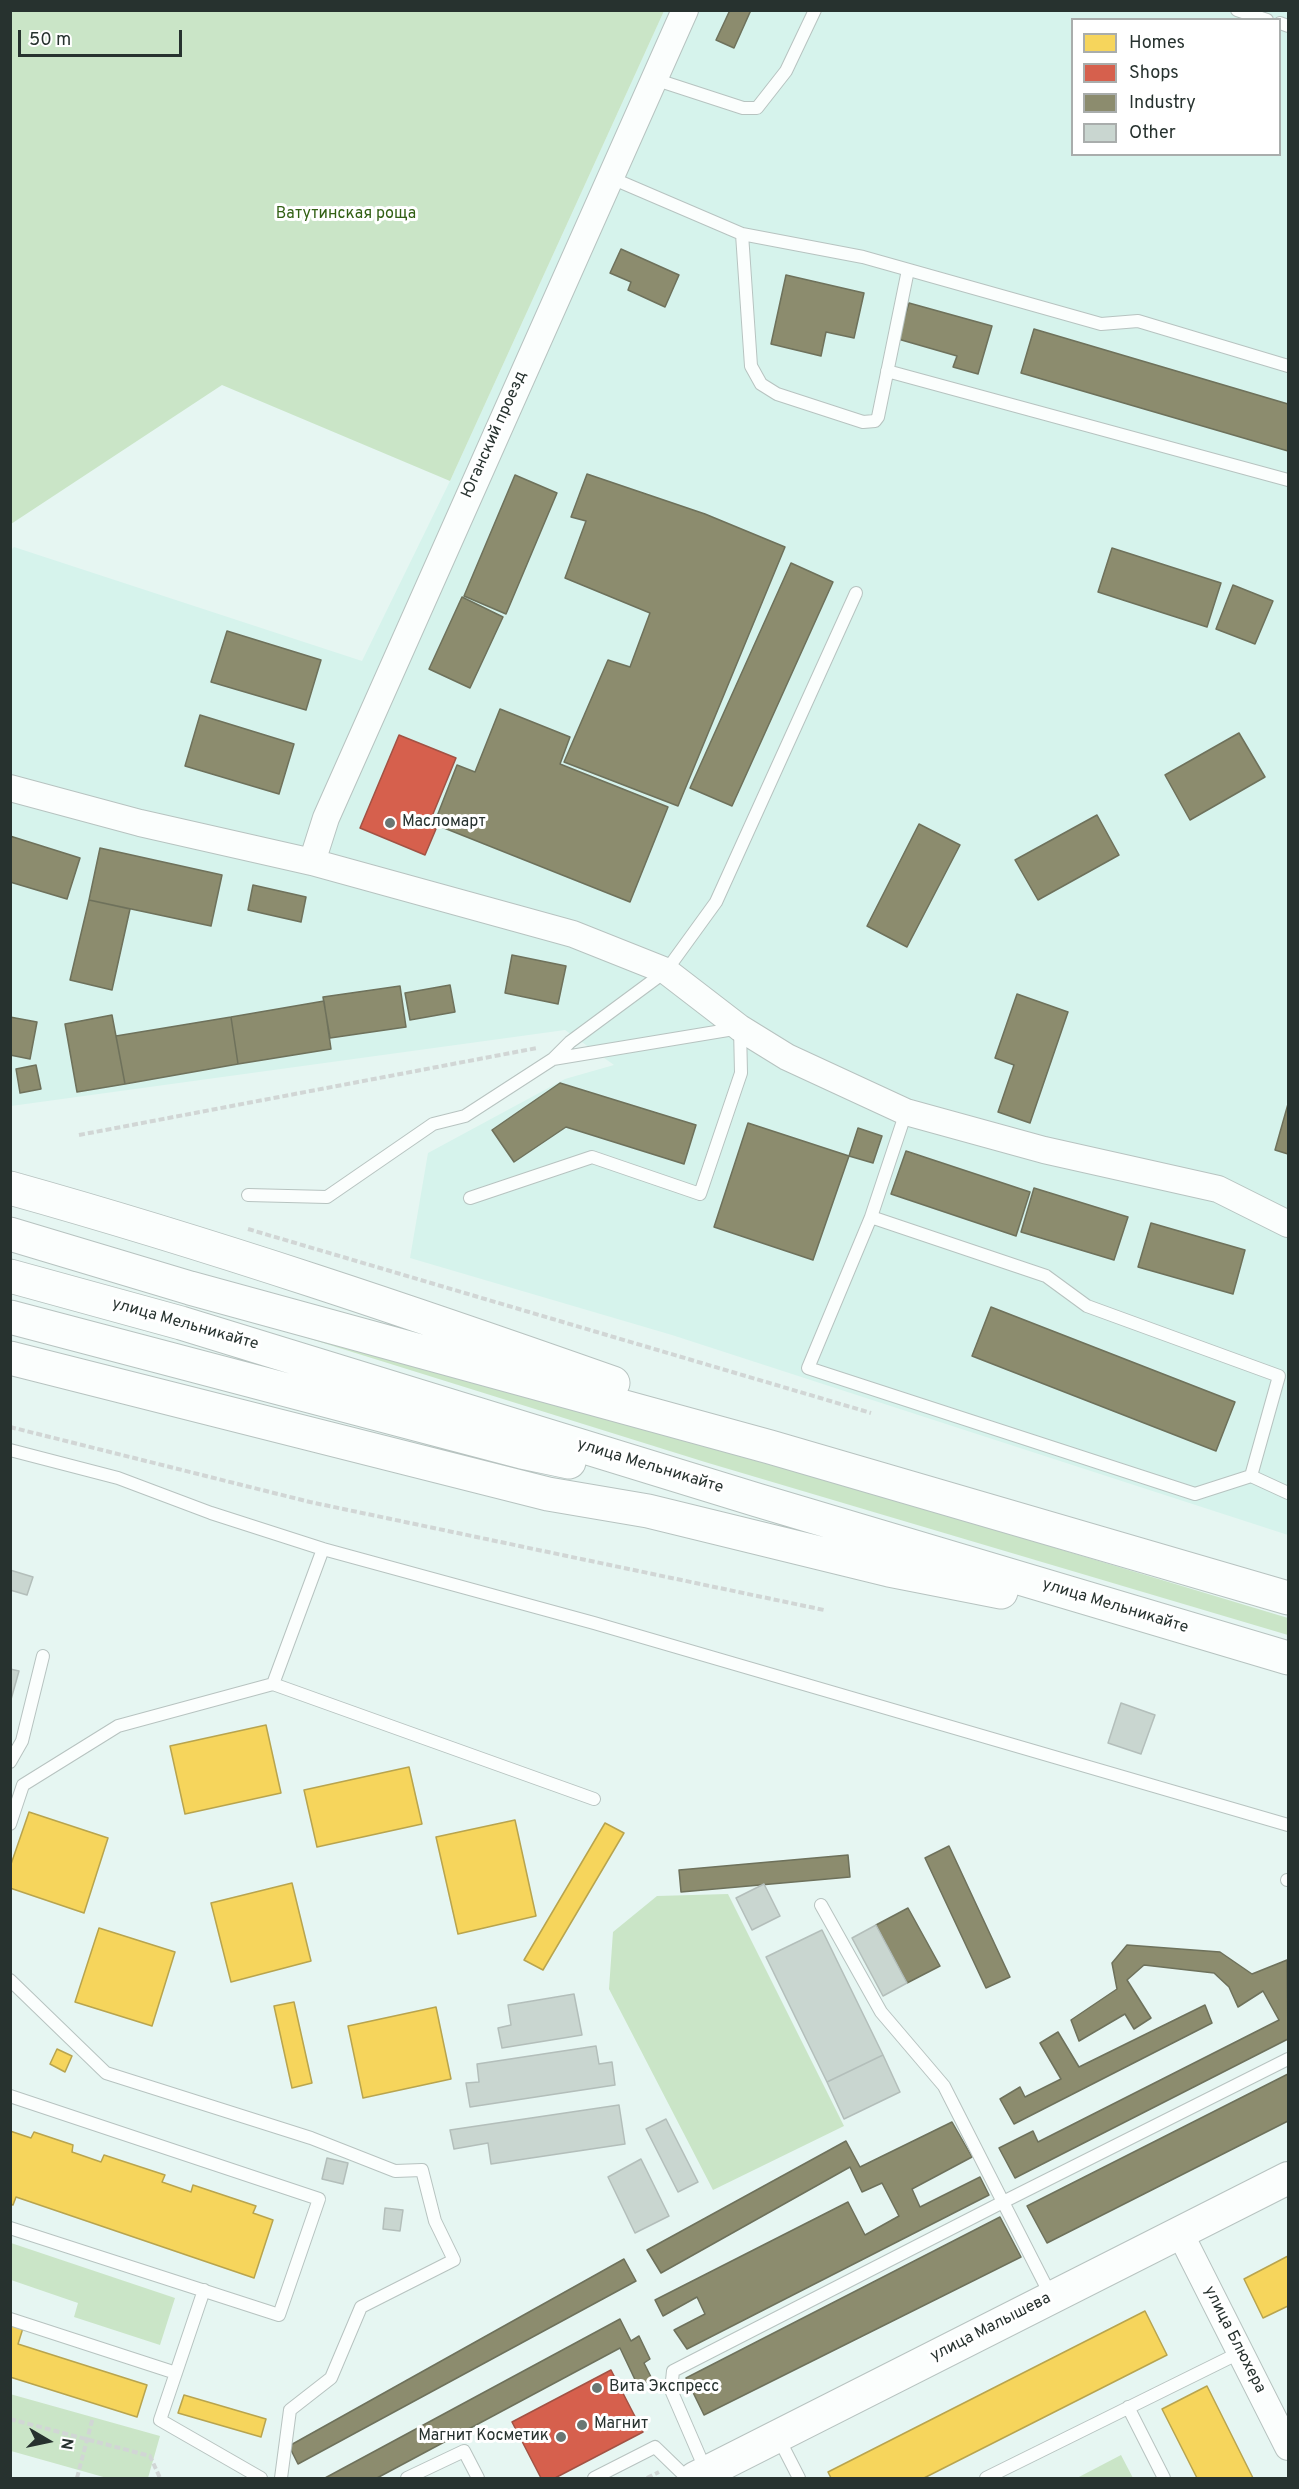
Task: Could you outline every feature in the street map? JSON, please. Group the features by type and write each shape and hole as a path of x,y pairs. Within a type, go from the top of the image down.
{"main road":[{"path":"10,1188 109,1216 478,1336 681,1408 770,1447"},
{"path":"10,1234 190,1288 770,1447 1288,1598"},
{"name":"улица Мельникайте","path":"10,1276 181,1323 757,1500 1288,1658"},
{"path":"10,1317 522,1452 757,1500"},
{"path":"10,1358 548,1494 648,1511 889,1570 1027,1597 1121,1608"}],"street":[{"name":"Юганский проезд","path":"312,862 326,818 685,10"},
{"path":"10,788 140,823 312,862 573,934 666,971 740,1028 787,1057 906,1112 1044,1150 1218,1189 1288,1223"},
{"name":"улица Малышева","path":"696,2476 1288,2178"},
{"name":"улица Блюхера","path":"1180,2233 1288,2447"}],"lane":[{"path":"654,79 743,108 757,108 786,71 815,10"},
{"path":"1237,10 1261,18"},
{"path":"609,177 742,234 863,257 1101,324 1138,321 1288,366"},
{"path":"742,234 751,366 761,384 777,394 868,422 878,417 908,270"},
{"path":"888,370 1288,480"},
{"path":"248,1195 327,1197 433,1124 465,1116 553,1059 570,1042 666,971 716,902 856,593"},
{"path":"470,1197 592,1157 700,1194 741,1073 740,1028 553,1059"},
{"path":"906,1112 871,1217 808,1368 1195,1494 1251,1476 1288,1493"},
{"path":"871,1217 1046,1276 1087,1306 1280,1376 1251,1476"},
{"path":"10,1450 118,1478 211,1513 323,1549 594,1623 1288,1825"},
{"path":"273,1684 323,1549"},
{"path":"10,1762 22,1741 43,1656"},
{"path":"10,1824 23,1785 118,1726 273,1684 594,1799"},
{"path":"821,1905 881,2012 944,2086 1052,2297"},
{"path":"10,1980 106,2073 311,2138 395,2171 422,2170 435,2222 454,2260 361,2307 331,2378 290,2410 281,2478"},
{"path":"696,2476 671,2390 673,2371 1288,2059"},
{"path":"10,2096 319,2199 279,2315 10,2228"},
{"path":"204,2290 160,2420 261,2478"},
{"path":"10,2319 176,2373"},
{"path":"993,2477 1241,2352"},
{"path":"1128,2407 1164,2478"},
{"path":"778,2436 800,2478"},
{"path":"594,2478 655,2447 696,2476"},
{"path":"407,2478 464,2451 478,2478"}],"path":[{"path":"79,1135 570,1042"},
{"path":"240,1226 871,1413"},
{"path":"10,1427 309,1502 824,1610"},
{"path":"77,2478 93,2417"},
{"path":"10,2419 150,2456 160,2478"}],"shaded area":[{"path":"664,11 1288,11 1288,1535 672,1335 410,1258 428,1153 565,1079 614,1065 565,1030 11,1106 10,551 14,547 362,661 450,481"}],"green space":[{"name":"Ватутинская роща","path":"11,10 664,11 450,481 222,385 11,524"},
{"path":"302,1332 840,1483 1288,1618 1288,1635 705,1462 301,1336"},
{"path":"728,1894 844,2126 713,2190 609,1989 613,1932 657,1896"},
{"path":"11,2243 175,2298 160,2345 74,2317 78,2303 11,2280"},
{"path":"10,2394 160,2436 148,2478 107,2478 11,2451"},
{"path":"1121,2455 1133,2478 1077,2478"}],"building: Homes":[{"path":"266,1725 281,1793 185,1814 170,1746"},
{"path":"409,1767 422,1824 317,1847 304,1790"},
{"path":"29,1812 108,1838 84,1913 10,1888 10,1867"},
{"path":"515,1820 536,1916 458,1934 436,1837"},
{"path":"605,1823 624,1833 543,1970 524,1960"},
{"path":"292,1883 311,1961 231,1982 211,1903"},
{"path":"99,1928 175,1952 152,2026 75,2002"},
{"path":"294,2002 312,2083 292,2088 274,2006"},
{"path":"436,2007 451,2079 363,2098 348,2026"},
{"path":"57,2049 72,2056 65,2072 50,2064"},
{"path":"10,2131 31,2138 34,2132 73,2145 72,2152 101,2162 104,2155 165,2175 162,2182 191,2192 193,2185 256,2206 253,2213 273,2220 254,2278 16,2197 13,2205 10,2204"},
{"path":"1288,2256 1288,2306 1263,2318 1244,2279"},
{"path":"1145,2311 1167,2355 924,2478 831,2478 828,2472"},
{"path":"10,2324 23,2328 18,2344 147,2385 137,2417 10,2377"},
{"path":"1207,2386 1253,2478 1197,2478 1162,2409"},
{"path":"184,2395 266,2419 261,2437 178,2413"}],"building: Shops":[{"path":"399,735 456,758 428,826 436,829 425,855 360,828"},
{"path":"611,2370 643,2432 555,2478 541,2478 512,2422"}],"building: Industry":[{"path":"730,10 751,10 734,48 716,40"},
{"path":"621,249 679,275 665,307 628,290 631,282 610,273"},
{"path":"786,275 864,293 854,338 826,332 821,356 771,344"},
{"path":"909,303 992,326 978,374 953,367 957,356 898,339"},
{"path":"1034,329 1288,404 1288,451 1021,373"},
{"path":"587,474 705,514 785,547 678,806 564,762 608,660 630,667 650,613 565,578 586,521 571,517"},
{"path":"515,475 557,493 506,614 464,596"},
{"path":"1112,548 1221,583 1207,627 1098,592"},
{"path":"791,563 833,582 732,806 690,788"},
{"path":"1233,585 1273,601 1255,644 1216,629"},
{"path":"462,597 503,617 470,688 429,669"},
{"path":"227,631 321,660 306,710 211,682"},
{"path":"500,709 570,737 560,764 668,807 630,902 434,824 457,765 475,772"},
{"path":"200,715 294,744 279,794 185,766"},
{"path":"1239,733 1265,777 1190,820 1165,775"},
{"path":"1097,815 1119,855 1038,900 1015,860"},
{"path":"919,824 960,845 907,947 867,926"},
{"path":"10,836 80,858 67,899 10,882"},
{"path":"100,848 222,875 211,926 89,900"},
{"path":"253,885 306,897 301,922 248,910"},
{"path":"89,900 130,909 112,990 70,980"},
{"path":"512,955 566,966 558,1004 505,993"},
{"path":"450,985 455,1012 410,1020 405,993"},
{"path":"400,986 406,1027 330,1038 323,997"},
{"path":"1017,994 1068,1012 1030,1123 998,1112 1014,1065 995,1058"},
{"path":"324,1001 331,1049 238,1064 231,1017"},
{"path":"112,1015 125,1084 77,1092 65,1024"},
{"path":"10,1017 37,1022 30,1059 10,1055"},
{"path":"231,1017 238,1064 125,1084 116,1036"},
{"path":"36,1065 41,1089 20,1093 16,1069"},
{"path":"560,1083 696,1125 684,1164 566,1127 514,1162 492,1130"},
{"path":"1288,1104 1288,1154 1275,1150"},
{"path":"748,1123 849,1156 813,1260 714,1227"},
{"path":"858,1128 882,1136 873,1163 849,1156"},
{"path":"906,1151 1030,1192 1016,1236 891,1194"},
{"path":"1034,1188 1128,1217 1114,1260 1021,1232"},
{"path":"1151,1223 1245,1250 1233,1294 1138,1267"},
{"path":"991,1307 1235,1402 1216,1451 972,1356"},
{"path":"949,1846 1010,1977 986,1988 925,1858"},
{"path":"848,1855 850,1877 681,1892 679,1870"},
{"path":"908,1908 940,1966 907,1983 876,1925"},
{"path":"1127,1945 1220,1952 1252,1974 1287,1960 1288,2039 1015,2178 999,2148 1033,2131 1038,2142 1279,2020 1263,1991 1238,2007 1229,1987 1214,1973 1144,1965 1127,1980 1151,2018 1134,2029 1125,2014 1079,2041 1071,2020 1117,1989 1112,1963"},
{"path":"1205,2005 1212,2023 1014,2124 1000,2099 1020,2087 1025,2097 1061,2079 1040,2043 1058,2032 1079,2067"},
{"path":"1288,2074 1288,2121 1047,2243 1027,2206"},
{"path":"952,2122 972,2157 912,2189 920,2207 980,2177 989,2195 687,2349 674,2330 705,2314 697,2297 663,2316 655,2300 848,2202 865,2235 899,2216 882,2183 862,2192 850,2167 661,2273 647,2250 846,2141 860,2167"},
{"path":"1000,2217 1021,2257 704,2415 686,2378"},
{"path":"624,2259 636,2281 298,2464 289,2446"},
{"path":"620,2319 631,2341 639,2336 650,2359 644,2363 652,2379 638,2386 620,2348 377,2478 325,2478"}],"building: Other":[{"path":"10,1570 33,1577 27,1595 10,1590"},
{"path":"10,1669 19,1671 10,1703"},
{"path":"1121,1703 1155,1715 1141,1754 1108,1743"},
{"path":"764,1884 780,1916 752,1930 736,1898"},
{"path":"876,1925 907,1983 883,1996 852,1938"},
{"path":"822,1930 883,2055 827,2082 766,1957"},
{"path":"574,1994 582,2035 502,2048 498,2028 511,2025 508,2005"},
{"path":"596,2046 599,2064 612,2062 615,2085 470,2107 466,2083 479,2082 477,2064"},
{"path":"883,2055 900,2092 844,2119 827,2082"},
{"path":"619,2105 625,2144 491,2164 488,2143 454,2149 450,2130"},
{"path":"666,2119 698,2182 678,2192 646,2129"},
{"path":"327,2158 348,2163 343,2184 322,2179"},
{"path":"641,2159 669,2216 635,2233 608,2177"},
{"path":"385,2208 403,2210 400,2231 383,2229"}],"place":[{"name":"Масломарт","path":"390,823"},
{"name":"Вита Экспресс","path":"597,2388"},
{"name":"Магнит","path":"582,2425"},
{"name":"Магнит Косметик","path":"561,2437"}]}
